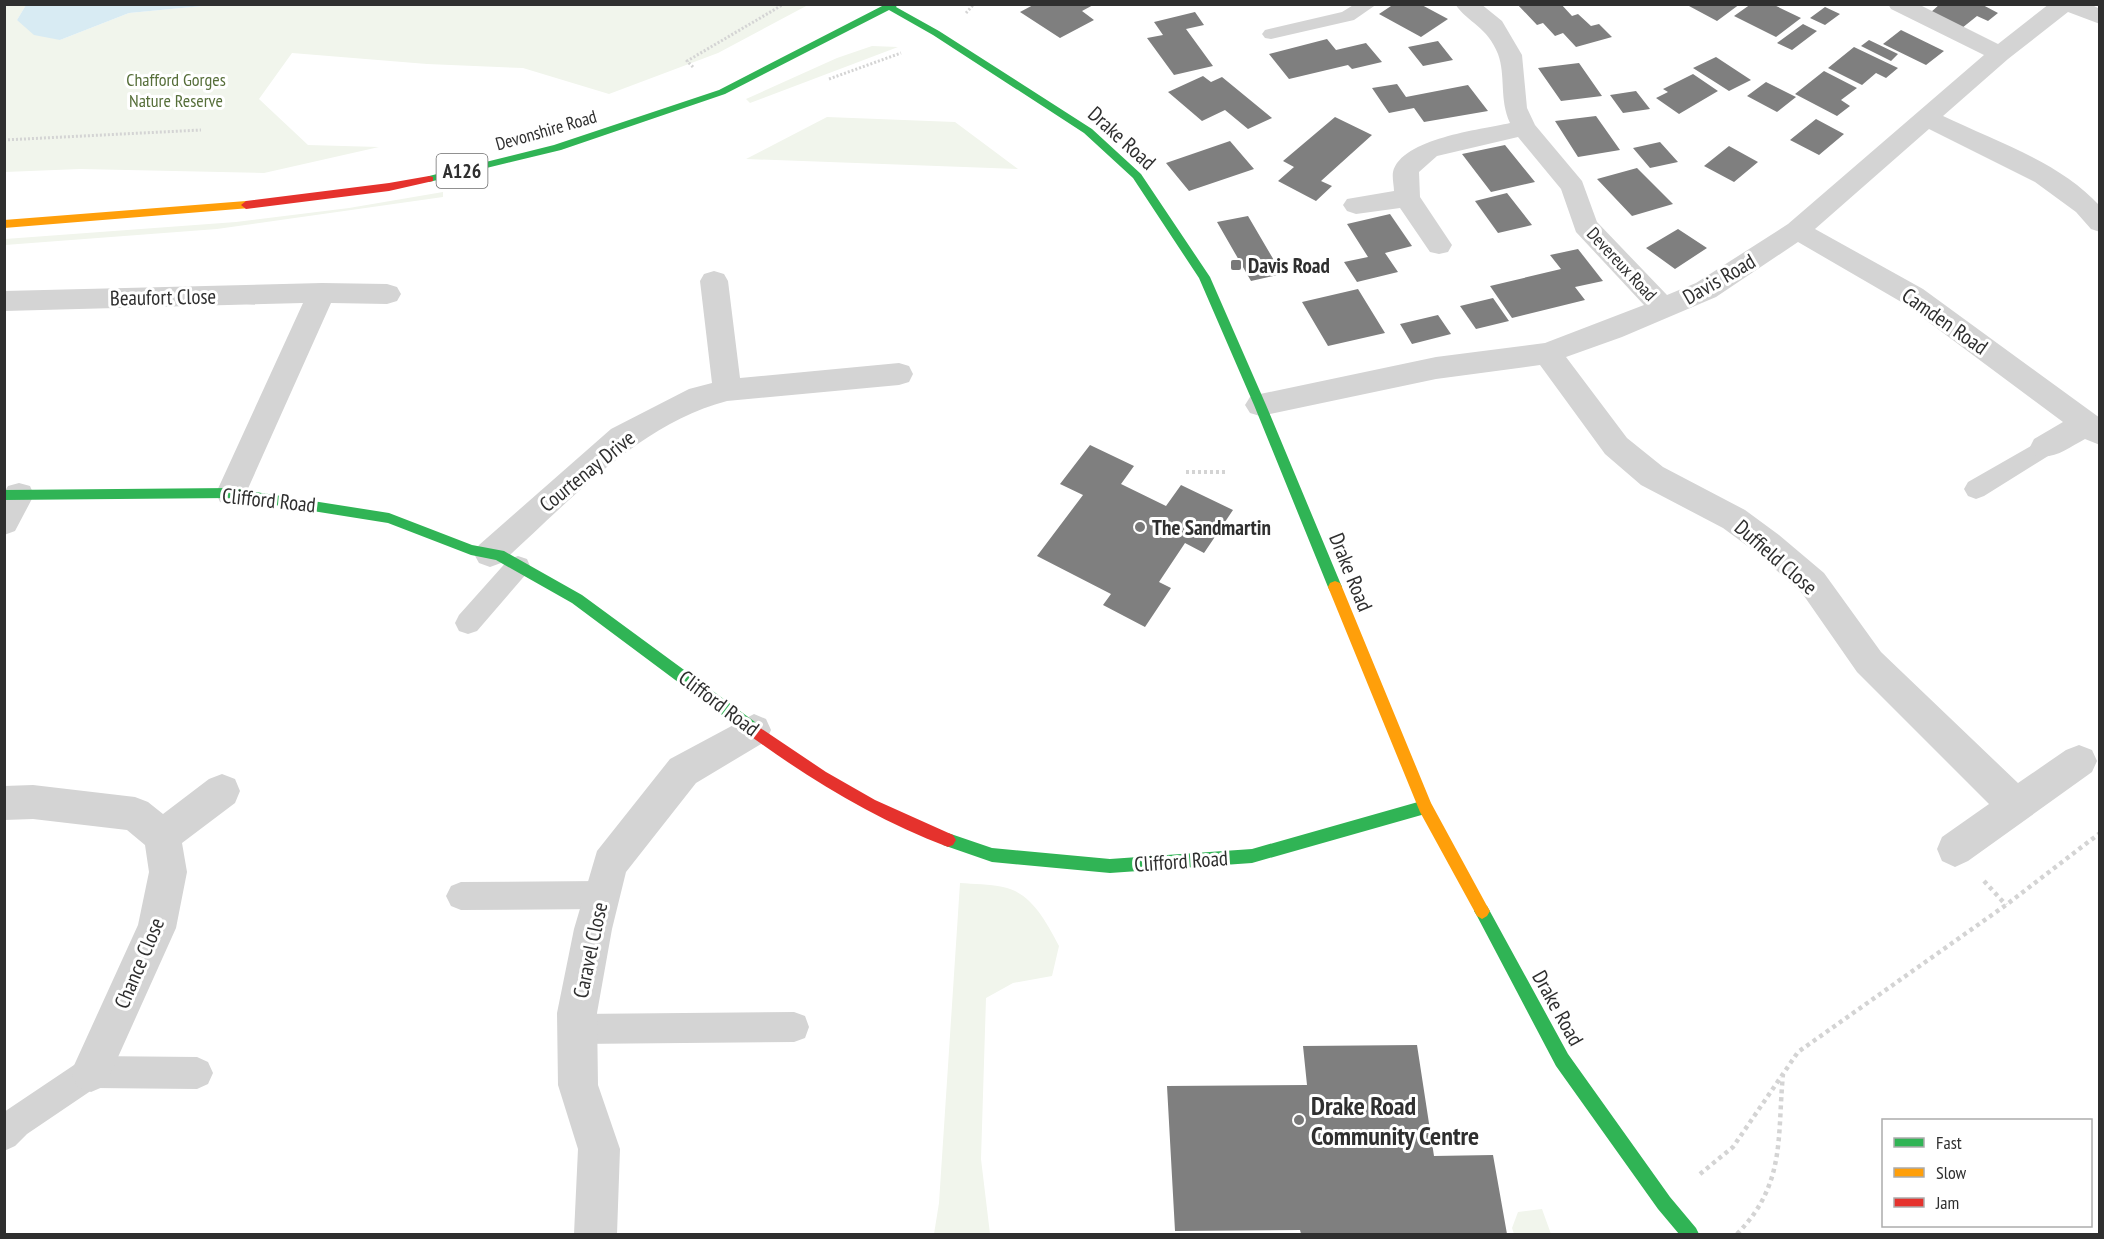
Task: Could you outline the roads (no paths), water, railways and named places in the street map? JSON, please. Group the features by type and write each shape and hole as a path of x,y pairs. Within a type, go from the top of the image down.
{"street":[{"name":"Devereux Road","path":"1466,4 1494,26 1510,55 1515,108 1524,128 1573,187 1585,226 1664,309"},
{"path":"1899,4 2000,54"},
{"name":"Davis Road","path":"1260,405 1436,368 1547,353 1612,330 1706,290 1797,230 2000,54 2064,4"},
{"path":"2069,4 2100,17"},
{"name":"Devonshire Road","path":"4,224 164,213 278,202 390,187 475,169 557,148 722,92 892,6"},
{"name":"Drake Road","path":"892,6 1088,131 1137,176 1172,224 1204,277 1260,405 1425,807 1562,1060 1664,1203 1690,1234"},
{"path":"1926,118 2051,181 2076,198 2100,223"},
{"path":"1439,245 1407,198 1406,172 1412,163 1429,150 1524,128"},
{"path":"1356,205 1407,198"},
{"name":"Camden Road","path":"1797,230 1913,296 2092,429"},
{"path":"714,281 727,390"},
{"path":"231,494 322,293"},
{"name":"Beaufort Close","path":"4,301 322,293 387,294"},
{"name":"Duffield Close","path":"1547,353 1616,446 1652,476 1734,519 1768,544 1813,583 1848,636 1869,662 2016,806"},
{"name":"Courtenay Drive","path":"490,554 622,437 699,397 727,390 899,374"},
{"name":"Camden Road","path":"2045,447 2092,429"},
{"name":"Clifford Road","path":"4,522 12,495 231,494 389,518 471,550 499,555 578,599 754,730 855,799 914,828 992,855 1110,866 1252,856 1425,807"},
{"name":"Caravel Close","path":"596,1234 599,1149 578,1085 577,1029 578,1013 610,864 683,771 754,730"},
{"path":"1955,849 2079,761"},
{"path":"4,803 33,802 135,814 162,836 222,791"},
{"name":"Chance Close","path":"91,1072 158,927 168,872 162,836"}],"lane":[{"path":"1271,34 1348,16 1369,4"},
{"path":"1976,489 2045,447"},
{"path":"468,623 518,566"},
{"path":"461,896 602,895"},
{"path":"577,1029 794,1027"},
{"path":"4,1135 16,1123 91,1072 197,1073"}],"place":[{"name":"Davis Road","path":"1236,265"},
{"name":"The Sandmartin","path":"1140,527"},
{"name":"Drake Road Community Centre","path":"1299,1120"}],"park label":[{"name":"Chafford Gorges Nature Reserve","path":"176,89"}]}
